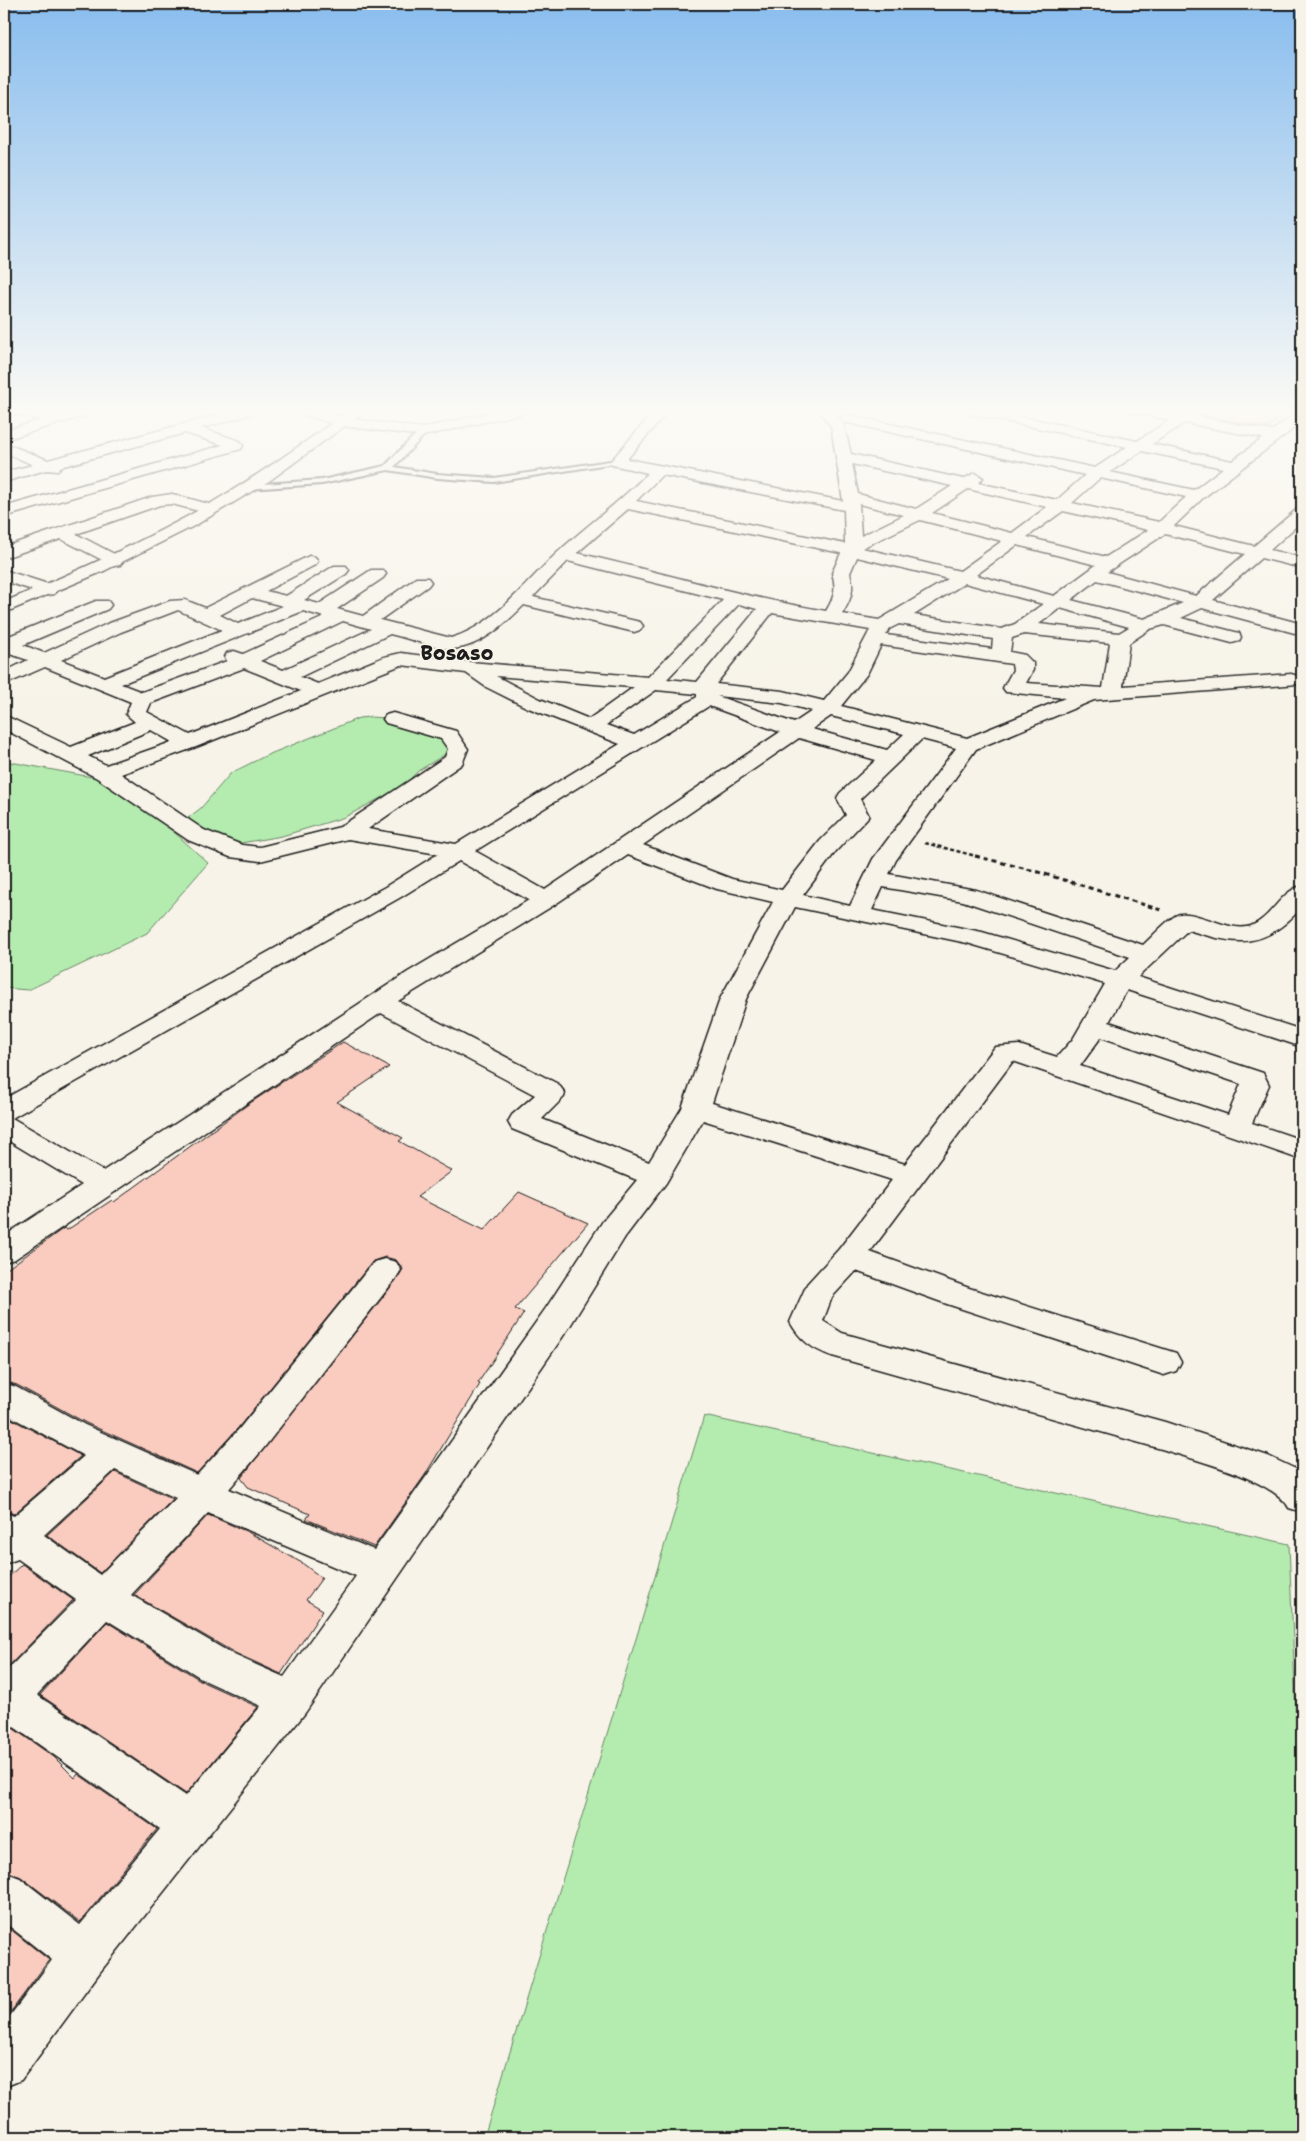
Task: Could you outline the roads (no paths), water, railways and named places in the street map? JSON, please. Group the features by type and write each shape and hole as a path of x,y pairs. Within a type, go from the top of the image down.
{"street":[{"path":"86,509 104,517"},
{"path":"4,553 130,509"},
{"path":"4,608 114,562 210,509"},
{"path":"250,592 452,644 466,642 475,638 520,599 564,555 620,509"},
{"path":"651,509 852,548 1144,625"},
{"path":"831,618 842,600 844,583 841,573 852,548 851,509"},
{"path":"890,509 919,514 1109,563"},
{"path":"852,548 927,509"},
{"path":"4,1251 102,1184 380,1002 448,958 546,900 829,708 857,674 884,627 963,577 1055,509"},
{"path":"1073,509 1162,528 1302,562"},
{"path":"884,627 971,630 1003,635 1022,628 1109,563 1162,528 1182,509"},
{"path":"1112,693 1120,641 1144,625 1164,619 1198,603 1302,513"},
{"path":"14,522 44,538"},
{"path":"61,532 114,562"},
{"path":"564,555 688,585 768,607 884,627 966,650 1018,659 1024,663 1024,670 1013,688 1091,694 1291,680"},
{"path":"206,615 309,561"},
{"path":"104,684 238,631 295,603 340,570"},
{"path":"323,610 377,574"},
{"path":"1094,574 1302,630"},
{"path":"4,575 48,590"},
{"path":"367,621 422,582"},
{"path":"590,727 654,683 734,598"},
{"path":"520,599 634,626"},
{"path":"5,645 102,605"},
{"path":"4,679 114,628 176,605 185,605 238,631"},
{"path":"4,1111 314,938 637,743 706,692 768,607"},
{"path":"5,645 142,699 244,661 342,615"},
{"path":"1164,619 1232,637"},
{"path":"284,677 389,627"},
{"path":"1022,628 1123,639"},
{"path":"966,650 971,630"},
{"path":"1000,656 1003,635"},
{"path":"203,645 319,691"},
{"path":"105,773 190,743 390,661 401,659 470,668 654,683 706,692 783,697 969,745"},
{"path":"470,668 501,688 551,712 637,743"},
{"path":"706,692 796,731 891,758"},
{"path":"858,915 885,859 969,745 1091,694"},
{"path":"142,699 136,714 190,743"},
{"path":"4,721 105,773 196,835 238,852 260,854 348,832 456,760 458,749 449,736 393,719"},
{"path":"71,755 153,722"},
{"path":"4,2062 84,1956 291,1700 558,1317 614,1229 656,1176 696,1108 733,998 787,899 828,846 858,816 848,798 918,732"},
{"path":"348,832 458,851 546,900"},
{"path":"626,846 725,884 858,915 934,928 972,937 1168,994 1302,1039"},
{"path":"876,878 968,895 1148,955"},
{"path":"1062,1069 1093,1026 1120,981 1184,922 1237,934 1252,933 1267,927 1302,893"},
{"path":"380,1002 505,1066 551,1093 550,1097 522,1122 656,1176"},
{"path":"1093,1026 1253,1079 1255,1085 1236,1128"},
{"path":"1302,1150 1062,1069 1026,1055 1012,1052 1005,1053 850,1257 818,1292 811,1305 806,1322 821,1338 1024,1398 1174,1439 1255,1466 1284,1479 1302,1493"},
{"path":"696,1108 911,1176"},
{"path":"4,1126 102,1184"},
{"path":"850,1257 958,1296 1164,1362"},
{"path":"191,1825 5,1698 203,1494 251,1438 385,1270"},
{"path":"4,1396 34,1415 111,1453 383,1570"},
{"path":"111,1453 8,1538 220,1668 291,1700"},
{"path":"4,1894 84,1956"}],"district":[{"name":"Bosaso","path":"457,653"}]}
